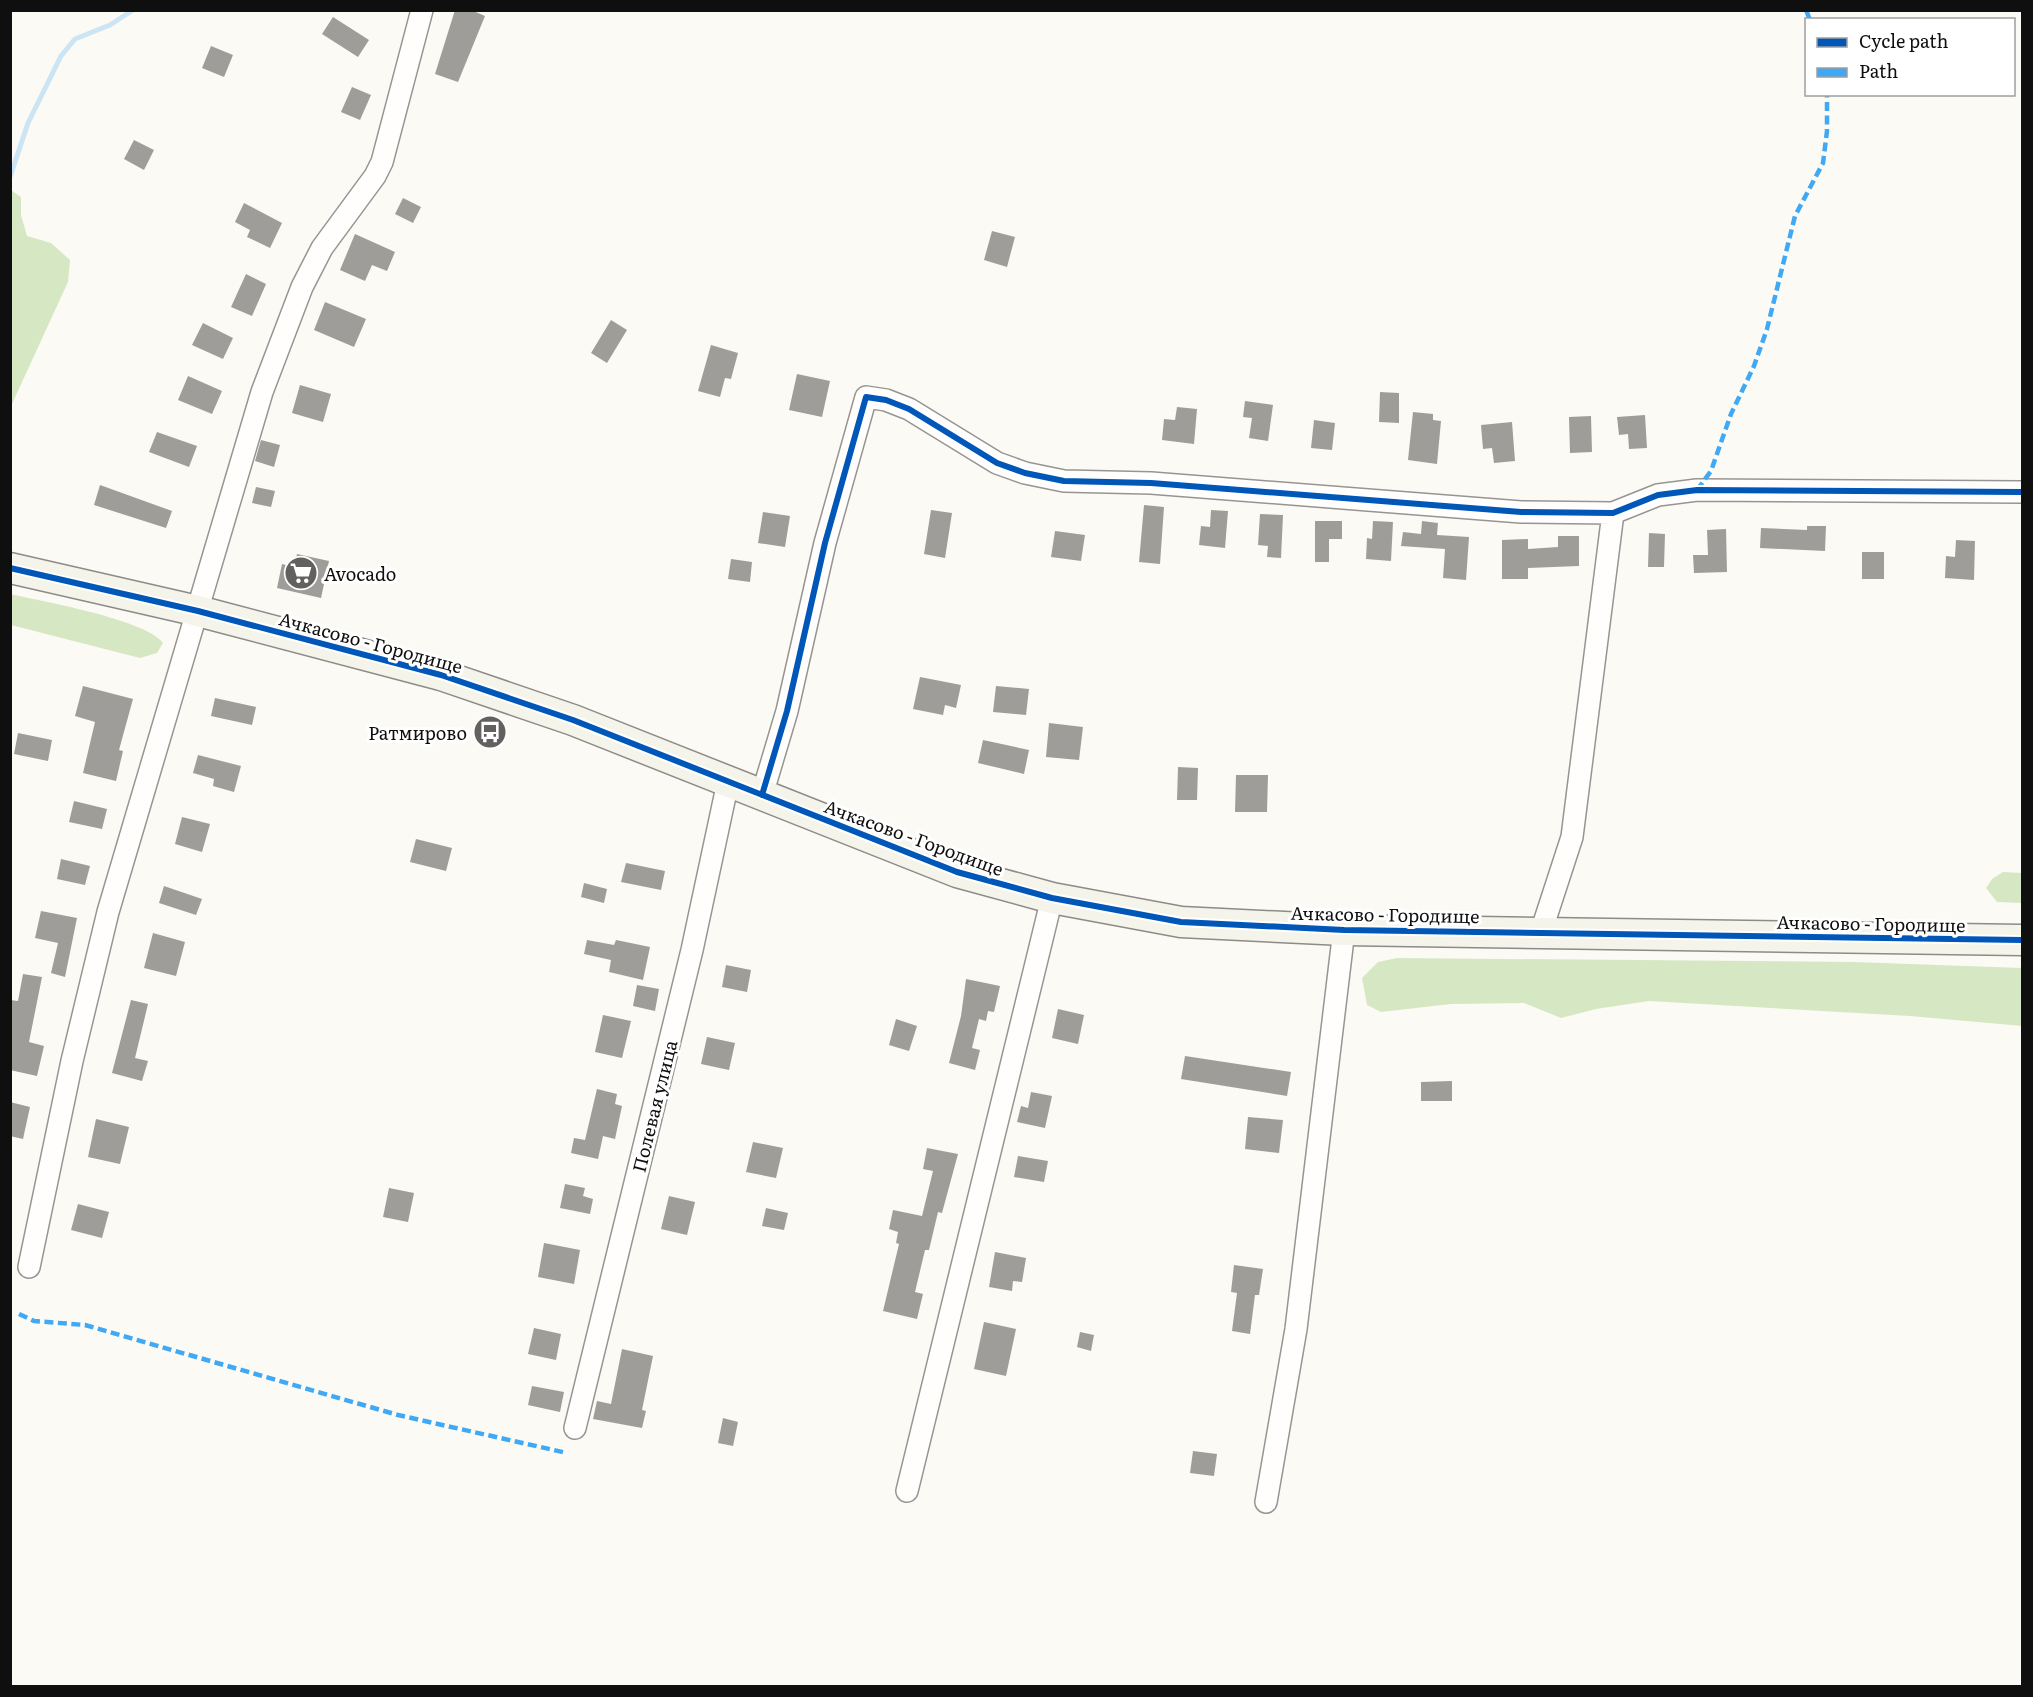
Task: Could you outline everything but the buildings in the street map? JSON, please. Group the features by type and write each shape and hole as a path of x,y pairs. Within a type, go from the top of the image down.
{"street":[{"path":"29,1267 72,1060 108,912 262,392 302,286 322,248 375,176 382,162 422,10"},
{"path":"762,795 787,711 825,543 866,397 886,400 909,409 996,463 1025,473 1064,481 1151,483 1521,512 1613,513 1658,495 1697,490 2022,492"},
{"path":"1541,932 1572,837 1613,513"},
{"name":"Ачкасово - Городище","path":"10,568 198,611 441,675 573,720 957,872 1052,898 1180,922 1344,930 2022,940"},
{"name":"Полевая улица","path":"575,1428 692,950 728,782"},
{"path":"907,1491 1052,898"},
{"path":"1266,1502 1296,1329 1344,930"}],"green space":[{"path":"11,190 21,197 21,215 27,236 51,243 70,260 68,282 11,406"},
{"path":"10,594 116,619 153,635 163,643 157,653 140,658 11,625"},
{"path":"2003,872 2022,873 2022,903 1997,902 1986,888 1992,879"},
{"path":"1397,958 1855,962 2022,968 2022,1026 1910,1016 1649,1001 1596,1009 1561,1018 1524,1003 1451,1004 1381,1012 1367,1005 1362,978 1378,962"}],"waterway":[{"path":"10,177 28,123 61,56 75,39 110,25 133,10"}],"marked path":[{"path":"1806,10 1809,18"},
{"path":"1697,490 1711,471 1731,414 1754,366 1767,329 1795,216 1823,163 1827,131 1827,96"},
{"path":"19,1314 34,1321 85,1325 398,1415 567,1453"}],"cycle path":[{"path":"762,795 787,711 825,543 866,397 886,400 909,409 997,463 1025,473 1064,481 1151,483 1521,512 1613,513 1658,495 1697,490 2022,492"},
{"path":"10,568 198,611 441,675 573,720 957,872 1052,898 1181,922 1344,930 2022,940"}],"place":[{"name":"Avocado","path":"301,573"},
{"name":"Ратмирово","path":"490,732"}]}
